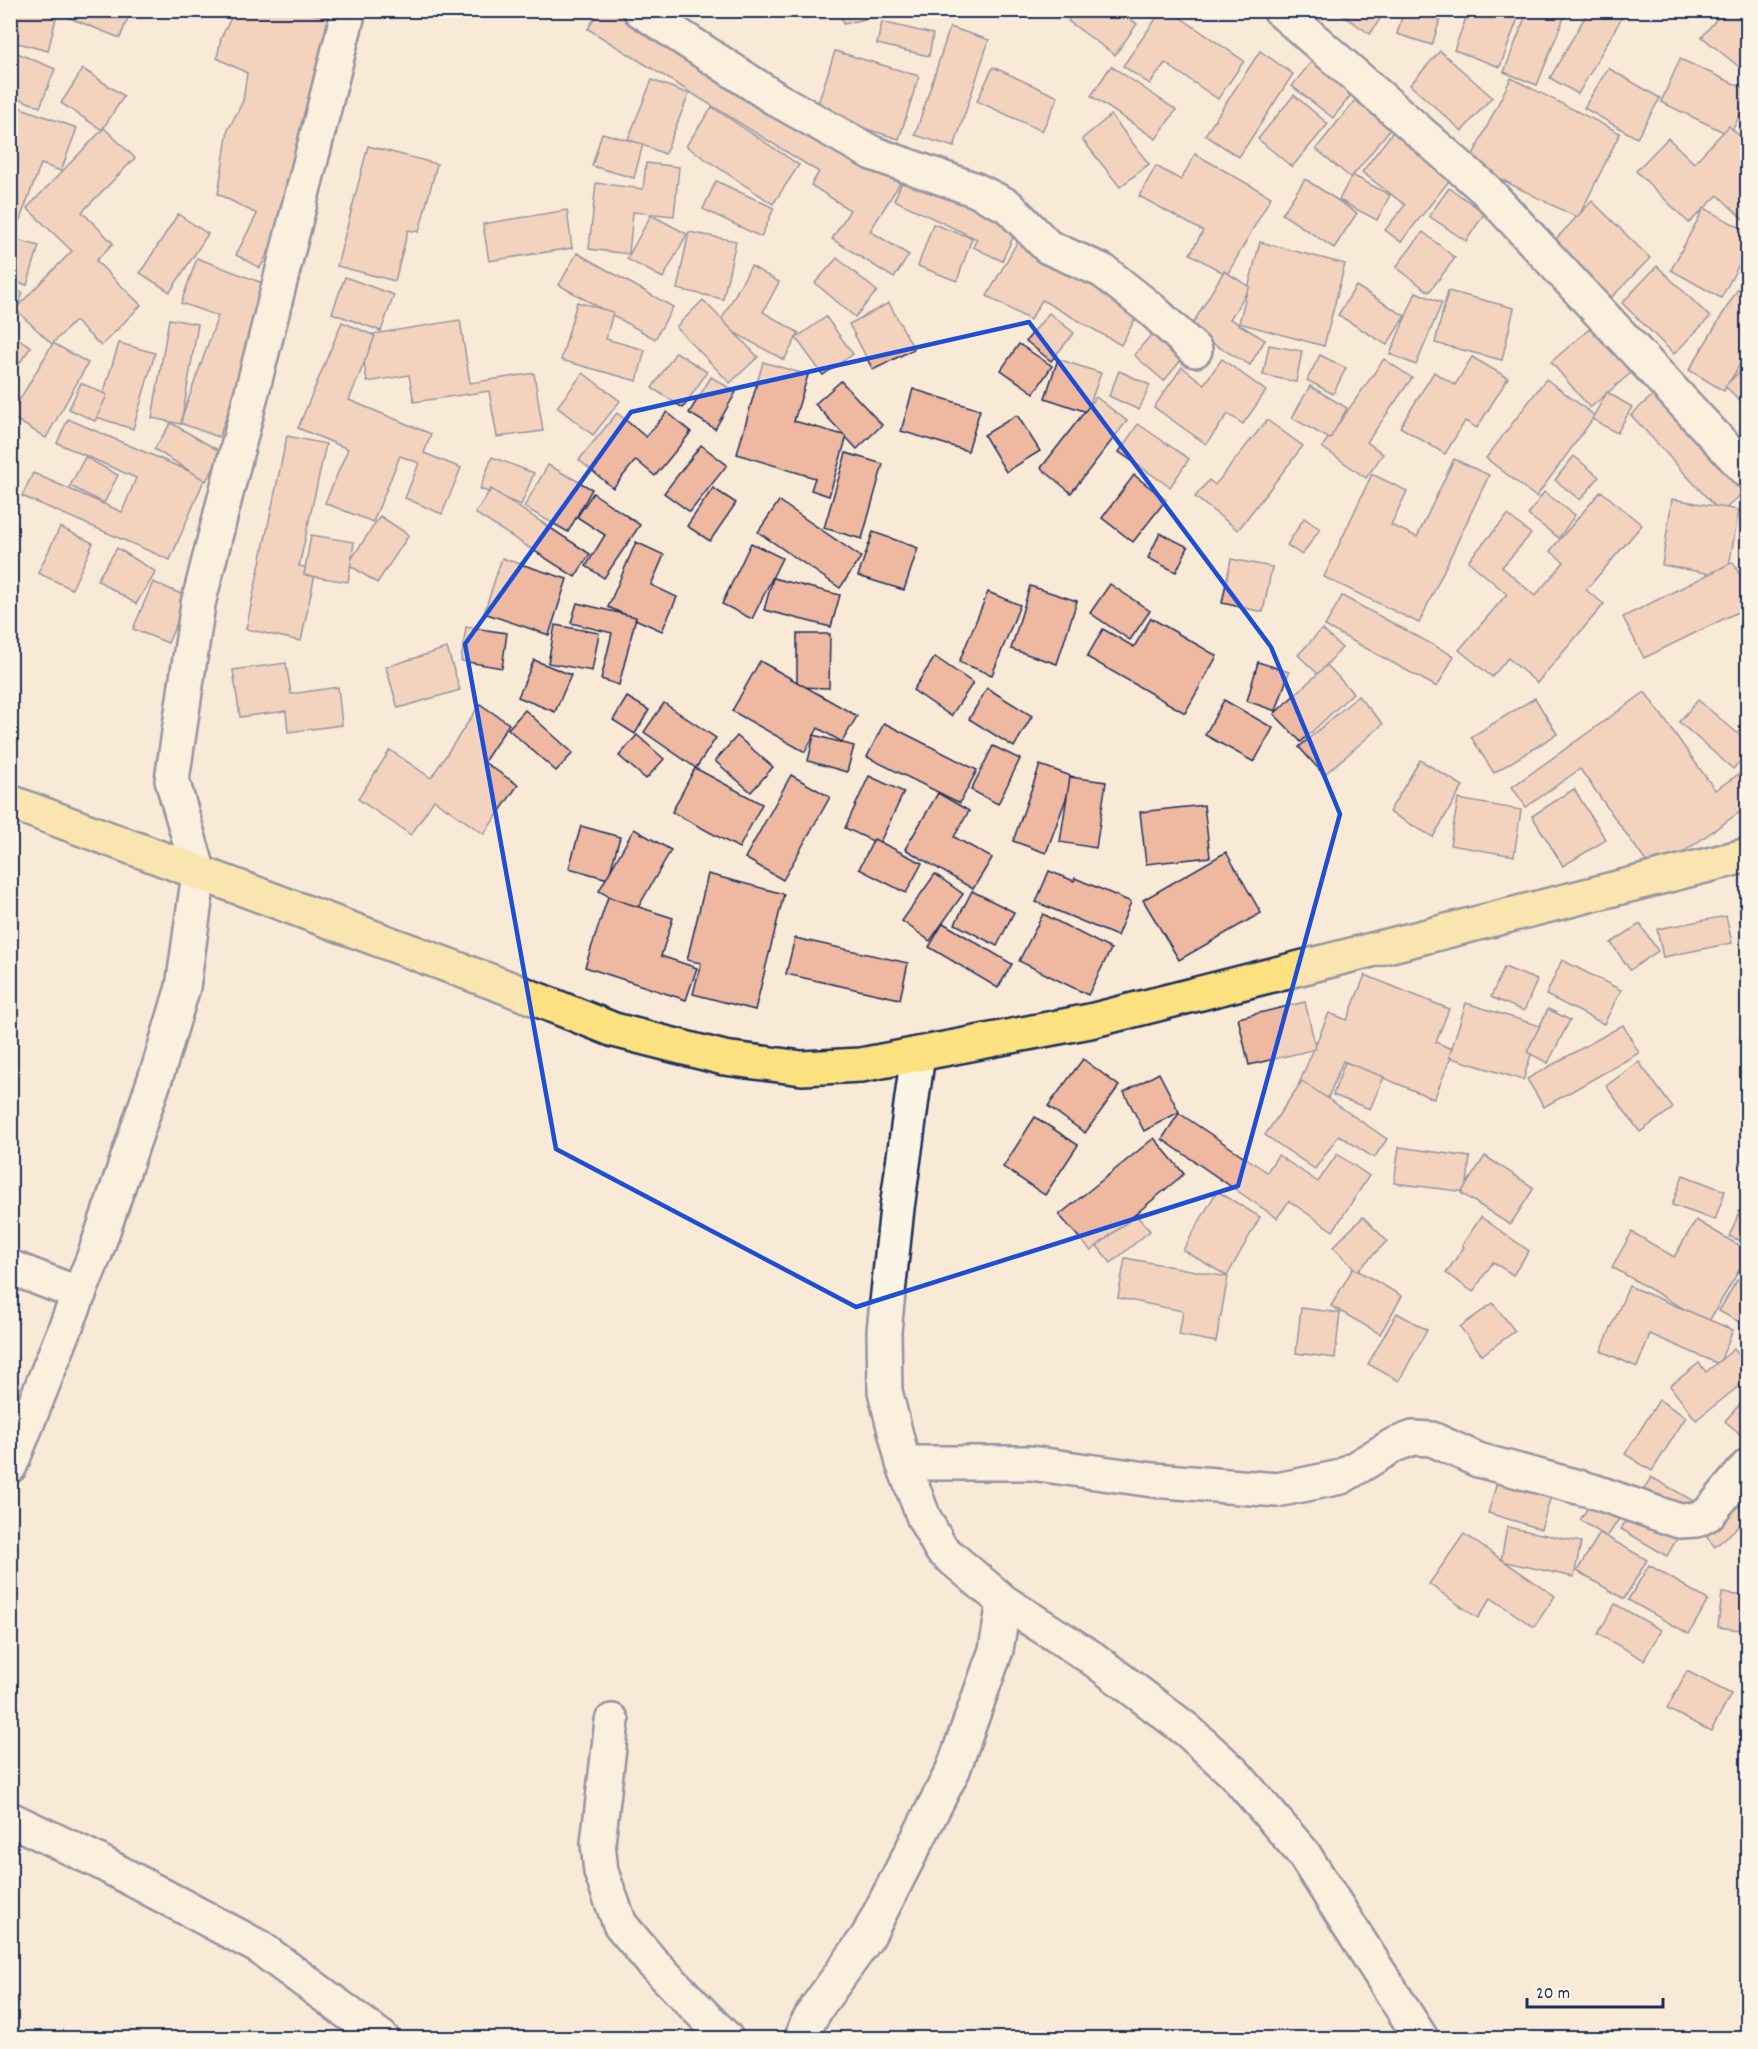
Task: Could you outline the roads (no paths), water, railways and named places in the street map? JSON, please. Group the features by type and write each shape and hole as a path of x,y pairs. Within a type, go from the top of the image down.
{"main road":[{"path":"10,802 506,987 614,1030 724,1058 802,1068 861,1065 1090,1021 1748,855"}],"street":[{"path":"10,1466 95,1254 160,1064 183,987 199,873 172,780 198,603 349,10"},
{"path":"640,10 776,99 872,153 976,190 1008,206 1048,247 1103,271 1161,318 1195,350"},
{"path":"1280,10 1485,189 1748,472"},
{"path":"918,1054 897,1208 884,1331 885,1391 903,1463 924,1518 941,1550 1004,1602 1092,1658 1187,1730 1234,1773 1304,1853 1421,2038"},
{"path":"10,1267 79,1294"},
{"path":"903,1463 1030,1463 1153,1480 1277,1490 1341,1477 1394,1445 1413,1438 1432,1439 1478,1460 1593,1491 1678,1521 1697,1520 1708,1514 1748,1466"},
{"path":"802,2038 817,2007 868,1936 953,1770 996,1650 1004,1602"},
{"path":"612,1721 598,1843 601,1872 620,1924 651,1961 726,2038"},
{"path":"10,1819 96,1860 259,1947 382,2038"}]}
